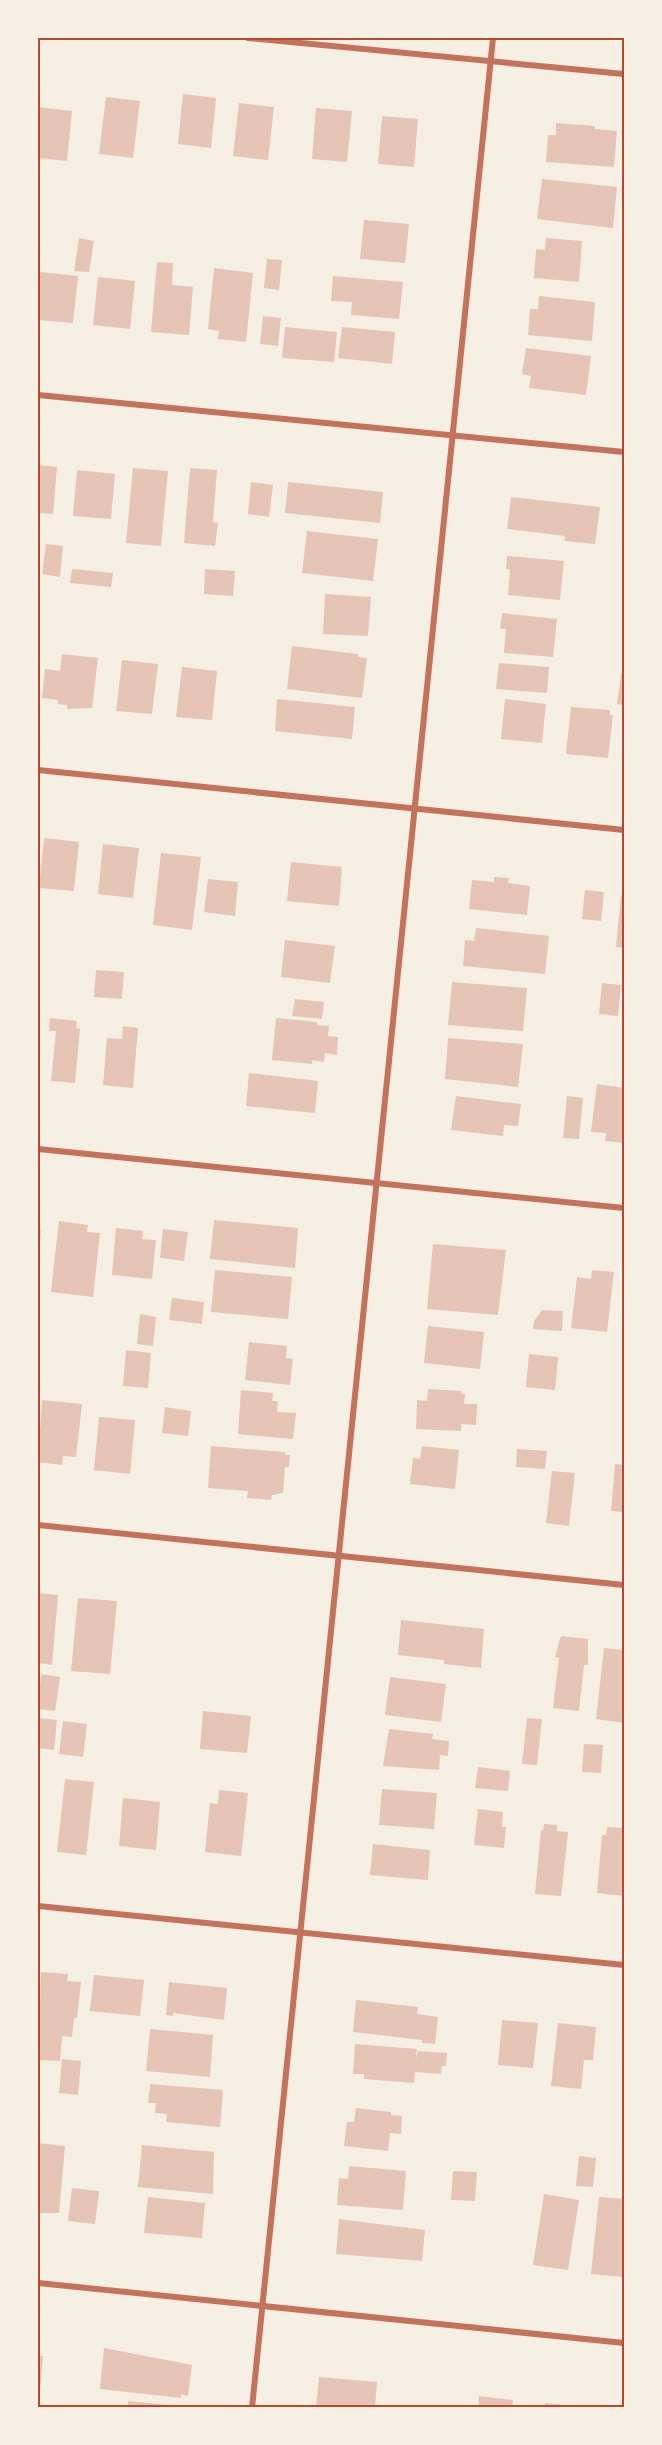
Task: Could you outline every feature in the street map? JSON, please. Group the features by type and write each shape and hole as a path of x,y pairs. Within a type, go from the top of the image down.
{"street":[{"path":"248,38 624,74"},
{"path":"252,2408 493,38"},
{"path":"38,395 624,452"},
{"path":"38,770 624,830"},
{"path":"38,1149 624,1208"},
{"path":"38,1525 624,1585"},
{"path":"38,1906 624,1965"},
{"path":"38,2283 624,2343"}],"building":[{"path":"183,94 216,98 211,148 178,144"},
{"path":"106,97 140,101 133,158 99,154"},
{"path":"239,103 274,107 268,160 233,156"},
{"path":"38,107 72,111 67,161 38,158"},
{"path":"316,108 352,111 347,162 312,159"},
{"path":"382,116 418,119 414,167 378,164"},
{"path":"556,123 595,126 595,129 617,131 614,167 546,162 548,135 556,135"},
{"path":"542,179 617,187 613,228 537,219"},
{"path":"364,220 409,224 405,263 360,259"},
{"path":"79,238 94,241 89,272 74,271"},
{"path":"546,238 582,241 579,282 534,278 536,249 545,250"},
{"path":"267,259 282,260 279,290 264,288"},
{"path":"157,262 173,263 172,285 193,287 189,335 151,332"},
{"path":"214,268 253,273 246,342 218,339 219,331 208,329"},
{"path":"40,272 78,276 73,323 38,320"},
{"path":"333,276 403,282 399,319 351,315 352,302 331,301"},
{"path":"98,277 135,281 130,329 93,325"},
{"path":"539,296 595,302 592,341 528,335 530,309 538,309"},
{"path":"263,316 281,318 278,346 260,344"},
{"path":"285,327 337,332 334,362 282,358"},
{"path":"342,327 395,332 392,364 338,358"},
{"path":"526,348 591,356 586,395 529,388 531,376 522,374"},
{"path":"38,465 57,467 53,514 38,513"},
{"path":"133,468 168,471 161,546 126,543"},
{"path":"190,468 217,470 213,522 218,523 215,546 184,543"},
{"path":"77,470 115,474 111,519 73,516"},
{"path":"251,482 273,485 269,517 248,514"},
{"path":"288,482 383,492 380,523 285,513"},
{"path":"511,497 600,507 595,544 564,541 565,536 507,529"},
{"path":"307,531 378,539 373,581 302,573"},
{"path":"46,544 63,546 60,577 42,574"},
{"path":"507,556 564,561 560,600 508,595 510,570 506,569"},
{"path":"72,569 113,573 111,587 70,583"},
{"path":"205,569 235,571 233,596 204,594"},
{"path":"325,594 371,597 368,636 323,634"},
{"path":"502,613 557,619 553,657 504,653 506,629 500,629"},
{"path":"292,646 358,654 358,657 367,658 362,698 287,689"},
{"path":"62,654 98,658 92,708 67,709 67,705 58,704 58,700 42,698 45,669 60,671"},
{"path":"122,660 158,664 152,714 116,711"},
{"path":"499,663 549,667 547,693 496,689"},
{"path":"182,667 217,671 212,720 176,717"},
{"path":"621,674 624,675 624,705 617,704"},
{"path":"277,699 355,707 352,739 275,731"},
{"path":"505,699 546,704 542,743 501,739"},
{"path":"571,707 610,710 610,715 613,715 608,758 566,754"},
{"path":"44,838 79,842 74,891 39,888"},
{"path":"103,844 139,848 133,898 98,894"},
{"path":"161,853 201,857 192,930 153,925"},
{"path":"291,862 342,867 339,906 287,901"},
{"path":"494,877 509,878 508,883 530,886 527,915 469,909 472,880 494,882"},
{"path":"208,879 238,882 235,916 204,912"},
{"path":"585,890 604,892 601,921 582,919"},
{"path":"621,895 624,896 624,948 616,947"},
{"path":"476,928 549,936 545,974 463,966 465,940 474,941"},
{"path":"285,940 335,946 330,983 281,977"},
{"path":"96,970 124,972 122,999 94,997"},
{"path":"452,982 527,988 523,1031 448,1025"},
{"path":"602,983 621,985 618,1016 599,1014"},
{"path":"295,999 324,1002 322,1019 292,1016"},
{"path":"50,1018 77,1021 76,1028 80,1029 75,1083 51,1081 56,1031 49,1031"},
{"path":"276,1018 317,1022 317,1025 329,1026 328,1036 338,1037 337,1055 325,1053 324,1062 312,1060 312,1064 272,1060"},
{"path":"123,1026 138,1028 133,1088 103,1085 107,1038 122,1039"},
{"path":"448,1038 523,1044 518,1087 445,1079"},
{"path":"249,1073 318,1081 315,1113 246,1106"},
{"path":"597,1084 624,1088 624,1143 605,1141 606,1133 591,1132"},
{"path":"456,1096 521,1104 518,1126 504,1125 503,1136 451,1130"},
{"path":"567,1096 583,1098 579,1139 563,1138"},
{"path":"214,1220 298,1228 295,1268 210,1259"},
{"path":"59,1221 88,1225 87,1232 100,1233 93,1297 51,1292"},
{"path":"116,1228 143,1231 142,1239 156,1240 152,1279 112,1275"},
{"path":"38,1229 41,1229 39,1248 38,1247"},
{"path":"163,1229 188,1232 184,1261 160,1258"},
{"path":"433,1244 506,1250 498,1315 427,1309"},
{"path":"215,1270 292,1277 288,1319 211,1312"},
{"path":"592,1270 614,1272 607,1332 571,1328 577,1277 591,1279"},
{"path":"172,1298 204,1302 202,1324 169,1320"},
{"path":"542,1310 563,1311 562,1331 533,1329 534,1321"},
{"path":"140,1314 156,1317 153,1346 137,1344"},
{"path":"428,1326 484,1332 480,1369 424,1363"},
{"path":"249,1342 287,1346 286,1358 293,1359 290,1385 245,1380"},
{"path":"126,1350 151,1353 148,1388 123,1386"},
{"path":"529,1354 558,1357 555,1390 526,1387"},
{"path":"428,1389 462,1391 461,1394 465,1394 464,1404 477,1404 476,1425 461,1424 461,1431 416,1429 417,1400 427,1401"},
{"path":"241,1390 273,1393 272,1401 278,1401 277,1412 296,1413 293,1439 238,1434"},
{"path":"42,1400 82,1404 76,1457 63,1456 62,1465 38,1462"},
{"path":"165,1407 191,1411 188,1436 162,1433"},
{"path":"99,1417 135,1420 130,1474 94,1470"},
{"path":"211,1446 285,1452 285,1455 290,1455 289,1467 285,1467 283,1493 272,1495 271,1500 247,1498 248,1491 208,1488"},
{"path":"422,1446 459,1450 455,1489 410,1484 413,1458 420,1459"},
{"path":"517,1449 547,1451 545,1469 516,1467"},
{"path":"615,1464 624,1465 624,1512 611,1511"},
{"path":"552,1471 575,1473 569,1526 546,1523"},
{"path":"38,1593 58,1595 52,1665 38,1663"},
{"path":"78,1598 117,1601 110,1674 71,1671"},
{"path":"401,1620 484,1629 481,1668 444,1664 444,1660 398,1655"},
{"path":"561,1636 588,1639 588,1665 584,1665 579,1711 553,1708 559,1658 555,1657"},
{"path":"604,1648 624,1650 624,1723 596,1719"},
{"path":"41,1674 60,1677 55,1711 38,1709"},
{"path":"390,1677 446,1684 441,1722 385,1715"},
{"path":"203,1711 251,1716 247,1753 200,1749"},
{"path":"38,1718 57,1720 54,1750 38,1748"},
{"path":"527,1718 542,1719 537,1765 522,1764"},
{"path":"63,1721 87,1724 83,1757 59,1754"},
{"path":"389,1729 433,1734 432,1739 449,1741 448,1756 440,1755 439,1770 383,1766"},
{"path":"584,1744 603,1745 601,1773 582,1772"},
{"path":"478,1767 510,1771 508,1791 475,1788"},
{"path":"65,1779 94,1782 86,1855 57,1852"},
{"path":"382,1789 437,1793 434,1829 379,1825"},
{"path":"219,1790 248,1793 241,1856 205,1852 210,1803 218,1804"},
{"path":"123,1798 160,1802 156,1850 119,1846"},
{"path":"478,1809 503,1812 502,1827 506,1827 504,1848 474,1845"},
{"path":"544,1824 557,1825 557,1831 568,1832 561,1896 535,1894 541,1830"},
{"path":"607,1827 624,1828 624,1896 597,1893 602,1835 606,1835"},
{"path":"373,1844 430,1850 428,1880 370,1875"},
{"path":"41,1972 68,1974 67,1981 81,1982 77,2018 74,2018 72,2037 62,2036 60,2061 38,2060"},
{"path":"94,1975 144,1980 140,2016 90,2011"},
{"path":"169,1982 227,1988 224,2020 173,2013 173,2016 166,2015"},
{"path":"356,2000 418,2007 417,2014 438,2017 435,2044 422,2043 422,2040 353,2032"},
{"path":"502,2020 538,2023 533,2068 498,2065"},
{"path":"558,2023 596,2027 593,2060 584,2060 581,2089 551,2086"},
{"path":"150,2029 213,2035 210,2077 146,2071"},
{"path":"355,2044 417,2049 416,2059 418,2051 447,2053 446,2066 442,2066 441,2074 415,2072 414,2083 364,2079 364,2074 353,2074"},
{"path":"62,2059 81,2061 78,2095 59,2093"},
{"path":"150,2084 223,2090 220,2127 166,2122 167,2114 155,2113 156,2103 148,2103"},
{"path":"356,2108 391,2112 391,2115 402,2116 401,2134 390,2133 388,2151 344,2146 347,2122 354,2122"},
{"path":"38,2143 65,2146 59,2213 38,2213"},
{"path":"142,2145 214,2152 213,2194 138,2187"},
{"path":"579,2156 596,2158 593,2187 576,2186"},
{"path":"349,2166 406,2171 403,2210 337,2205 339,2178 348,2179"},
{"path":"453,2171 477,2172 475,2201 451,2200"},
{"path":"72,2188 99,2191 95,2224 68,2221"},
{"path":"544,2194 579,2200 568,2270 533,2265"},
{"path":"148,2197 205,2203 202,2238 144,2233"},
{"path":"599,2197 624,2199 624,2277 591,2274"},
{"path":"339,2219 425,2230 422,2261 336,2254"},
{"path":"104,2348 192,2365 188,2396 181,2394 181,2398 100,2389"},
{"path":"38,2356 43,2356 40,2393 38,2393"},
{"path":"319,2377 377,2382 375,2408 316,2407"},
{"path":"479,2396 513,2400 512,2408 478,2408"},
{"path":"128,2401 178,2406 178,2408 128,2408"},
{"path":"545,2403 572,2406 572,2408 544,2408"}]}
